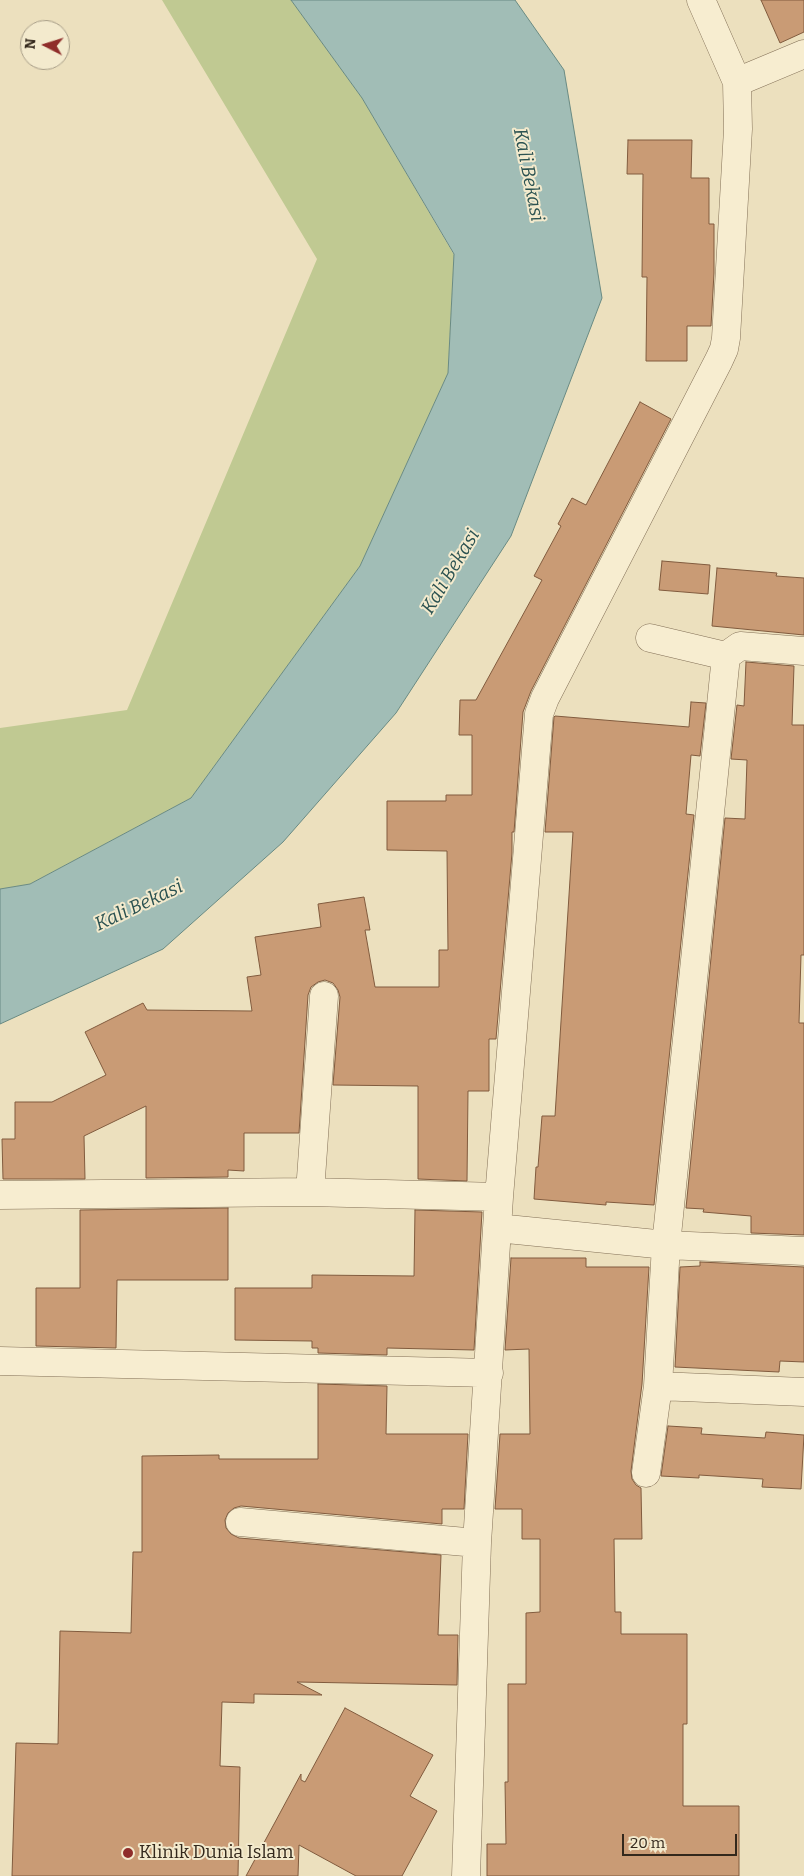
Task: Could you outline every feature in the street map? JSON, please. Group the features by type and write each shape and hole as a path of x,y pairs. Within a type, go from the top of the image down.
{"street":[{"path":"466,1876 477,1543 499,1197 539,714 545,698 724,349 738,129 738,82 701,0"},
{"path":"738,82 804,54"},
{"path":"650,638 726,656"},
{"path":"646,1473 658,1386 666,1245 726,656 740,646 804,651"},
{"path":"310,1192 324,996"},
{"path":"0,1195 310,1192 499,1197"},
{"path":"497,1228 666,1245 804,1251"},
{"path":"0,1361 488,1373"},
{"path":"658,1386 804,1392"},
{"path":"240,1522 477,1543"}],"green space":[{"path":"162,0 291,0 362,98 454,255 448,373 360,566 191,798 30,884 0,889 0,728 127,710 317,259"}],"water":[{"name":"Kali Bekasi","path":"291,0 515,0 564,70 602,298 511,536 396,713 283,842 163,949 0,1024 0,889 30,884 191,798 360,566 448,373 454,254 362,98"}],"building":[{"path":"761,0 804,0 804,32 780,43"},
{"path":"628,140 692,140 691,178 709,178 709,224 714,224 711,326 687,326 687,361 646,361 647,277 642,277 643,174 627,174"},
{"path":"640,402 671,419 531,691 523,712 496,1039 489,1039 489,1091 468,1091 467,1181 418,1179 418,1086 333,1085 340,997 333,983 325,980 311,987 308,995 299,1133 244,1133 244,1171 228,1170 228,1177 146,1178 146,1106 84,1136 85,1179 3,1179 2,1139 15,1139 15,1102 52,1102 106,1075 85,1032 143,1003 147,1010 252,1011 247,977 261,975 255,937 321,927 318,904 364,897 370,930 365,930 375,987 439,987 439,950 448,950 447,851 387,850 387,801 446,801 446,795 472,795 472,735 459,735 460,700 476,700 542,580 534,576 561,526 558,524 572,498 586,505"},
{"path":"662,561 710,565 708,594 659,590"},
{"path":"717,568 777,573 776,576 804,578 804,635 712,626"},
{"path":"746,662 794,666 792,725 804,725 804,955 801,955 799,1023 804,1023 804,1235 751,1233 751,1216 703,1212 704,1209 686,1208 725,818 745,819 747,760 731,759 737,705 744,706"},
{"path":"691,702 706,703 700,756 691,755 686,814 694,815 654,1205 606,1202 606,1205 534,1199 542,1116 555,1116 573,832 545,832 554,717 689,727"},
{"path":"228,1208 228,1280 117,1280 116,1348 36,1346 36,1288 80,1288 80,1210"},
{"path":"415,1210 482,1212 474,1350 387,1348 387,1355 318,1353 318,1348 312,1348 312,1341 235,1340 235,1288 312,1288 312,1275 414,1276"},
{"path":"511,1258 586,1258 586,1267 649,1267 642,1384 631,1471 632,1479 641,1488 642,1539 614,1539 615,1612 621,1612 621,1634 687,1634 687,1724 683,1724 683,1806 739,1806 739,1876 487,1876 487,1844 506,1844 505,1782 508,1782 508,1684 526,1684 526,1613 540,1612 540,1539 522,1539 522,1509 495,1509 500,1434 530,1434 529,1349 505,1350"},
{"path":"700,1262 804,1267 804,1362 780,1361 779,1372 675,1367 680,1267 700,1266"},
{"path":"318,1384 387,1386 386,1434 468,1434 464,1509 442,1509 442,1524 241,1506 234,1508 228,1513 225,1520 226,1528 231,1534 239,1538 441,1555 438,1635 458,1635 457,1685 297,1682 322,1695 254,1694 254,1703 222,1702 220,1766 240,1767 238,1876 12,1876 16,1743 58,1744 60,1631 131,1633 133,1552 142,1552 142,1456 219,1455 219,1459 318,1459"},
{"path":"668,1426 702,1428 701,1434 765,1438 766,1432 804,1435 801,1489 762,1487 763,1479 699,1475 699,1478 661,1476"},
{"path":"345,1708 433,1755 410,1796 437,1811 402,1876 356,1876 299,1845 298,1876 246,1876 301,1774 301,1780 305,1782"}],"place":[{"name":"Klinik Dunia Islam","path":"128,1853"}]}
